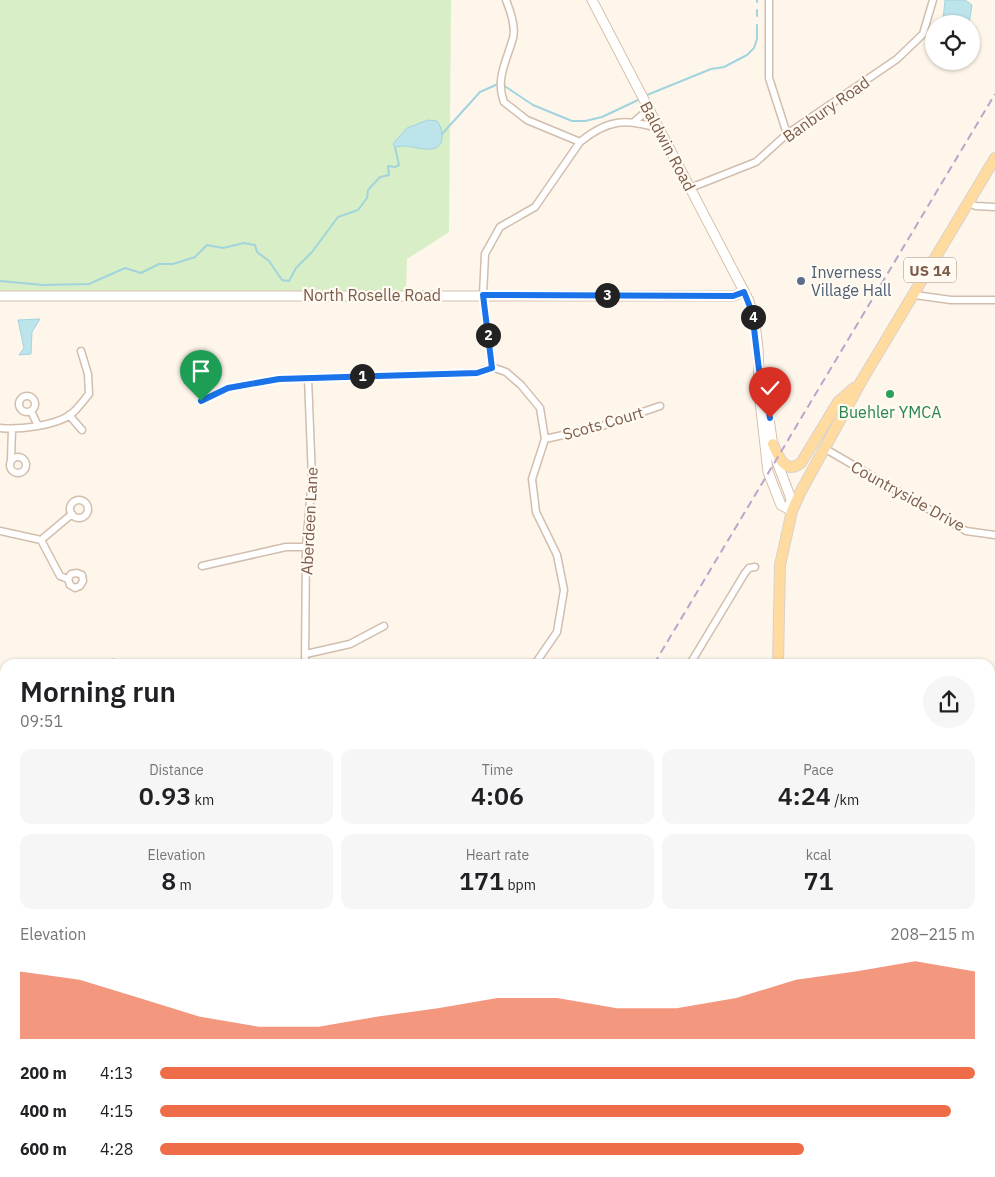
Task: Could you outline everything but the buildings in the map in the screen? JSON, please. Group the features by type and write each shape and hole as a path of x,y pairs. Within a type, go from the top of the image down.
{"main road":[{"name":"Baldwin Road","path":"592,0 744,292 755,324 759,370"},
{"name":"US 14","path":"778,659 780,565 792,511 862,380 915,295 995,158"},
{"name":"North Roselle Road","path":"0,296 733,296 744,292"},
{"path":"759,370 764,382 777,465 790,496 792,511"},
{"path":"759,370 758,384 768,472 782,505 792,511"},
{"path":"773,444 782,463 789,467 796,467 838,402 862,380"}],"street":[{"path":"506,0 510,11 514,36 502,67 501,82 504,102 527,120 580,142"},
{"path":"769,0 769,78 788,134"},
{"name":"Banbury Road","path":"690,188 756,162 788,134 897,58 923,34 933,0"},
{"path":"635,121 649,109"},
{"path":"492,368 483,295 484,254 500,227 535,207 580,142 602,127 635,121 660,129"},
{"path":"968,203 976,206 995,207"},
{"path":"915,295 951,300 995,300"},
{"path":"0,428 12,430 38,426 69,416 89,394 88,374 81,351"},
{"path":"201,401 235,386 279,379 477,373 492,368 506,372 521,385 540,408 545,439 532,479 536,512 557,555 564,590 557,632 538,659"},
{"name":"Aberdeen Lane","path":"306,659 306,546 312,479 308,378"},
{"name":"Scots Court","path":"545,439 599,428 660,406"},
{"path":"31,411 38,426"},
{"path":"69,416 82,430"},
{"path":"11,460 12,430"},
{"name":"Countryside Drive","path":"824,448 966,531 995,535"},
{"path":"41,540 72,514"},
{"path":"0,531 41,540 60,576 68,579"},
{"path":"202,566 286,547 306,546"},
{"path":"693,659 745,572 755,567"},
{"path":"306,654 350,644 384,626"}],"green space":[{"path":"0,0 451,0 449,232 407,259 406,291 0,291"}],"water":[{"path":"945,0 965,0 972,5 970,15 943,15"},
{"path":"428,120 437,121 441,127 441,142 438,147 427,149 408,146 395,147 393,144 407,128"},
{"path":"40,319 32,332 31,354 19,355 24,348 18,320"}],"waterway":[{"path":"757,10 757,16"},
{"path":"647,95 711,69 724,67 747,55 754,48 757,39 757,25"},
{"path":"442,134 480,92 498,84"},
{"path":"503,85 533,105 572,121 585,121 602,117 638,100"},
{"path":"0,281 43,285 89,284 125,268 141,273 159,264 173,264 195,257 207,245 223,248 244,243 255,245 257,252 269,261 282,280 289,281 296,268 312,252 338,217 358,210 367,198 368,190 380,177 389,175 388,166 395,167 399,165 395,147"}],"railway":[{"path":"657,659 995,94"}],"place":[{"name":"Inverness Village Hall","path":"801,281"},
{"name":"Buehler YMCA","path":"890,394"}],"route":[{"path":"201,401 228,388 279,379 477,373 492,368 483,295 733,296 744,292 749,301 755,324 759,370 764,382 770,418"}]}
